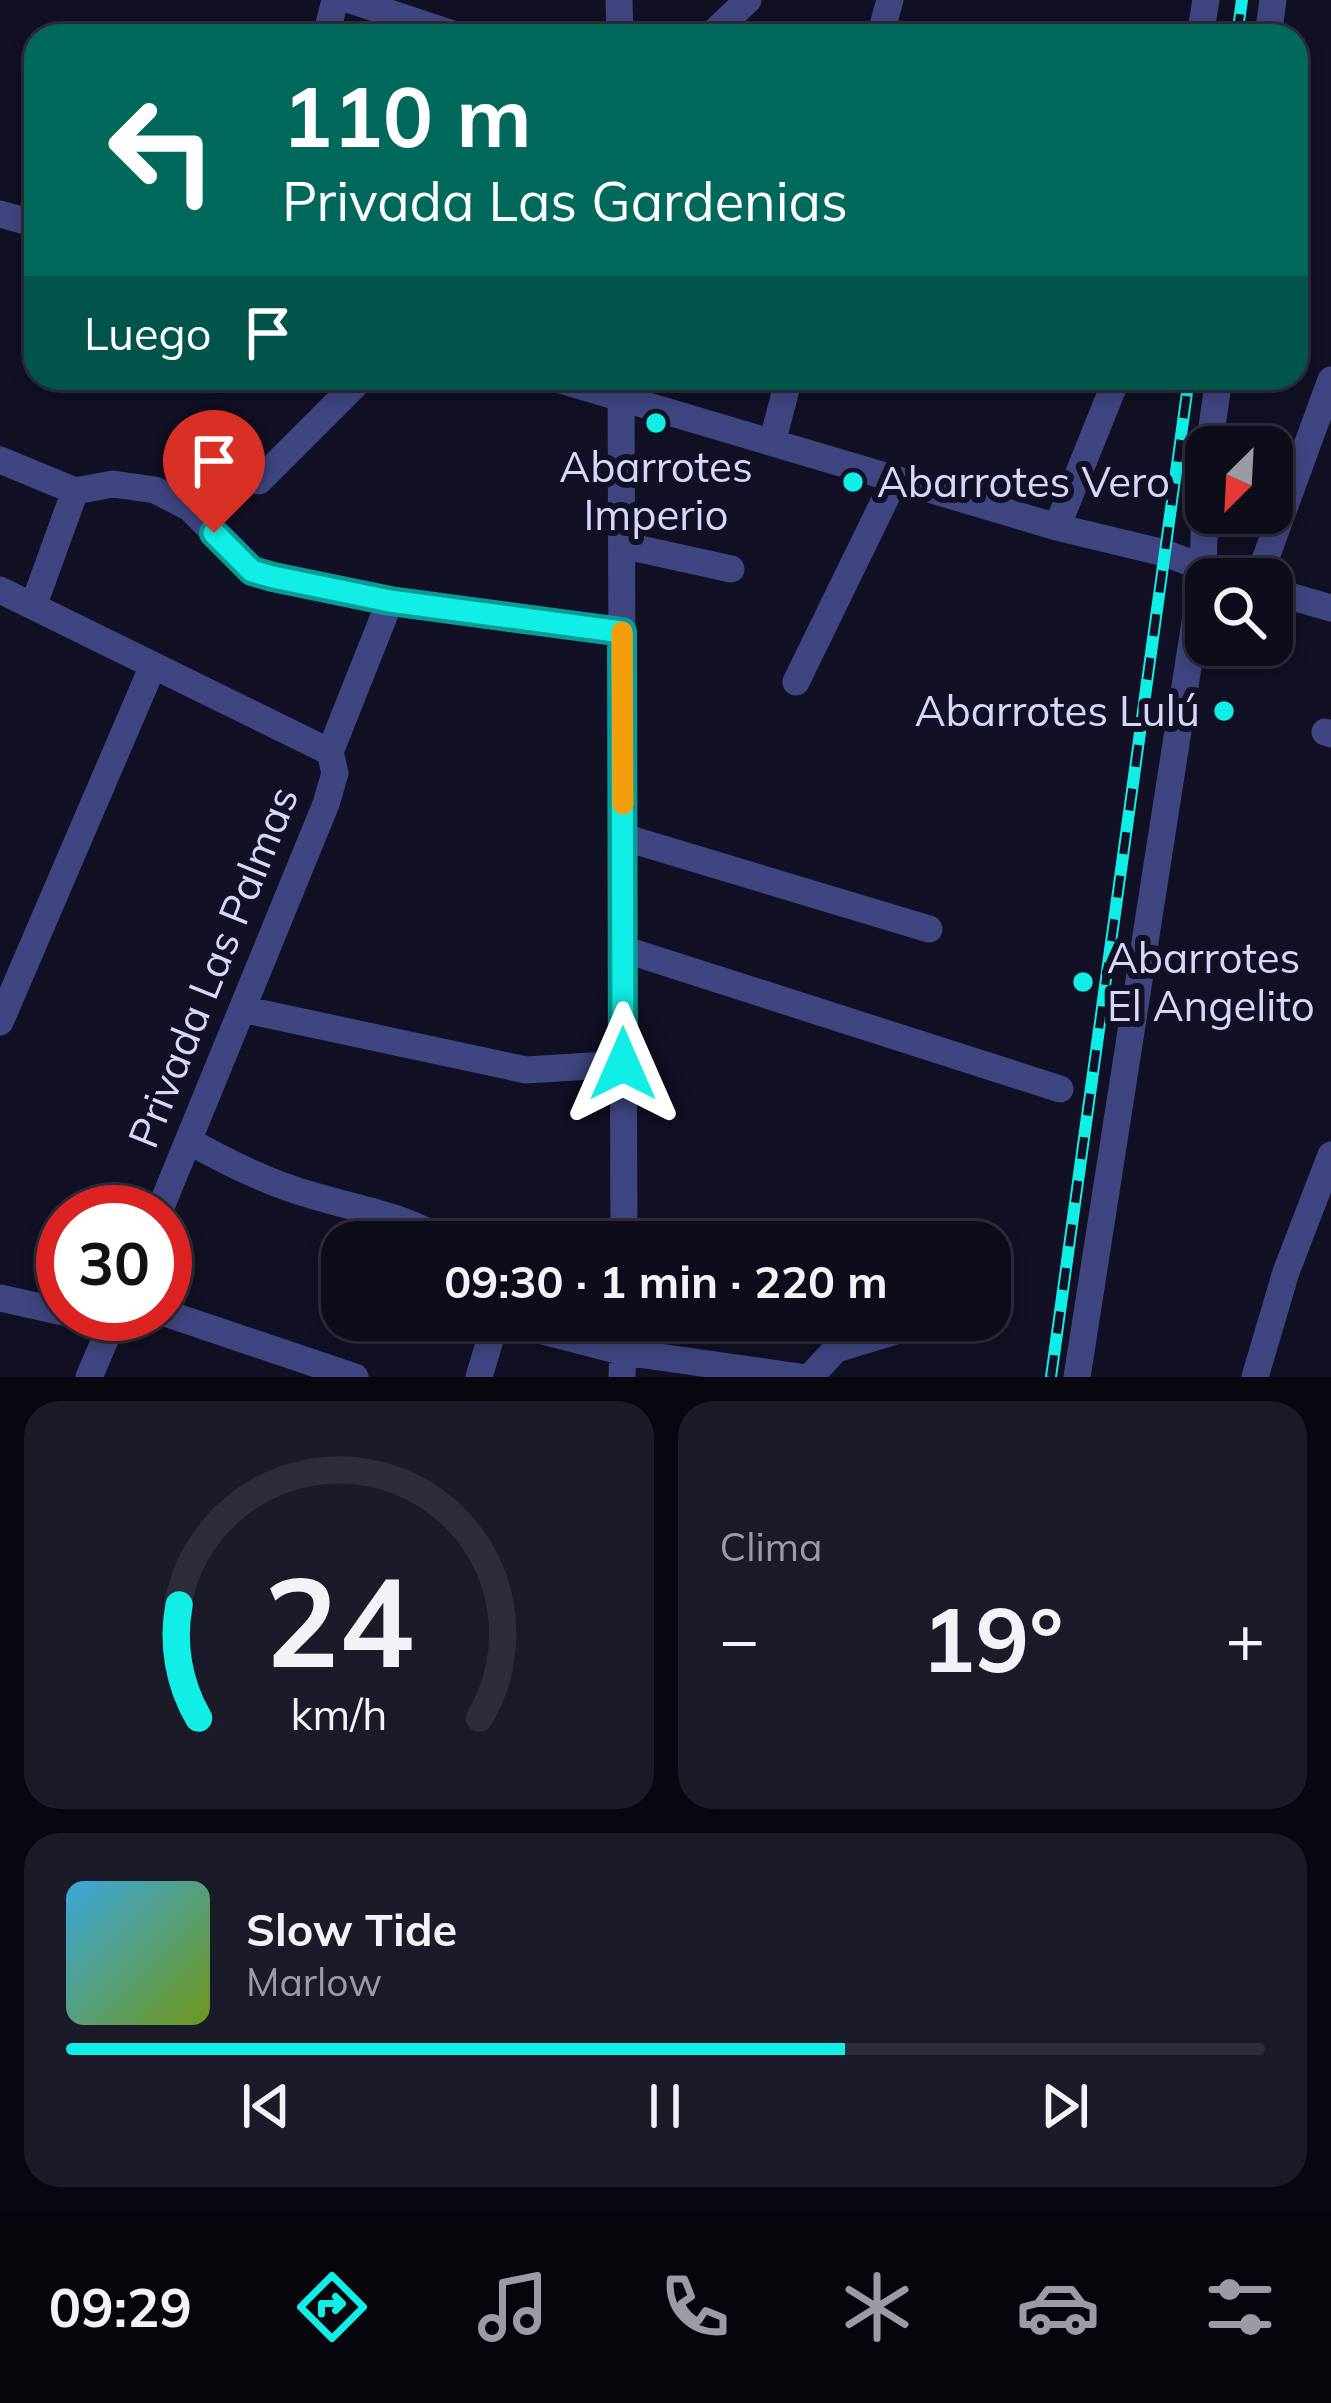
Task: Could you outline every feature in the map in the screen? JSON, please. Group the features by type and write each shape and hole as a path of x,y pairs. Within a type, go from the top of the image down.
{"street":[{"path":"350,0 423,24"},
{"path":"723,24 748,0"},
{"path":"1266,558 1331,380"},
{"path":"259,481 350,390"},
{"path":"621,390 624,1221"},
{"path":"626,390 772,443 1185,562"},
{"path":"772,443 786,390"},
{"path":"1057,527 1112,390"},
{"path":"1212,426 1217,390"},
{"path":"0,460 75,490 113,484 155,490 190,508 252,571 390,601 622,632"},
{"path":"796,682 895,479"},
{"path":"34,604 75,490"},
{"path":"622,544 731,569"},
{"path":"0,590 330,752"},
{"path":"1293,597 1331,608"},
{"name":"Privada Las Palmas","path":"170,1185 326,804 335,772 330,752 390,601"},
{"path":"1077,1377 1188,666"},
{"path":"0,1022 152,668"},
{"path":"623,837 929,929"},
{"path":"623,949 1060,1089"},
{"path":"242,1009 526,1070 623,1064"},
{"path":"189,1141 236,1168 307,1194 410,1221"},
{"path":"1255,1377 1286,1272 1331,1155"},
{"path":"0,1298 36,1306"},
{"path":"192,1322 355,1377"},
{"path":"89,1377 104,1341"},
{"path":"479,1377 491,1341"},
{"path":"558,1341 624,1364 800,1377"},
{"path":"810,1377 836,1348 860,1341"}],"railway":[{"path":"1239,24 1242,0"},
{"path":"1051,1377 1187,390"}],"slow traffic":[{"path":"622,632 623,804"}],"place":[{"name":"Abarrotes Imperio","path":"656,423"},
{"name":"Abarrotes Vero","path":"853,482"},
{"name":"Abarrotes Lulú","path":"1224,711"},
{"name":"Abarrotes El Angelito","path":"1083,982"}],"route":[{"path":"214,533 252,571 273,577 390,601 622,632 623,1064"}]}
